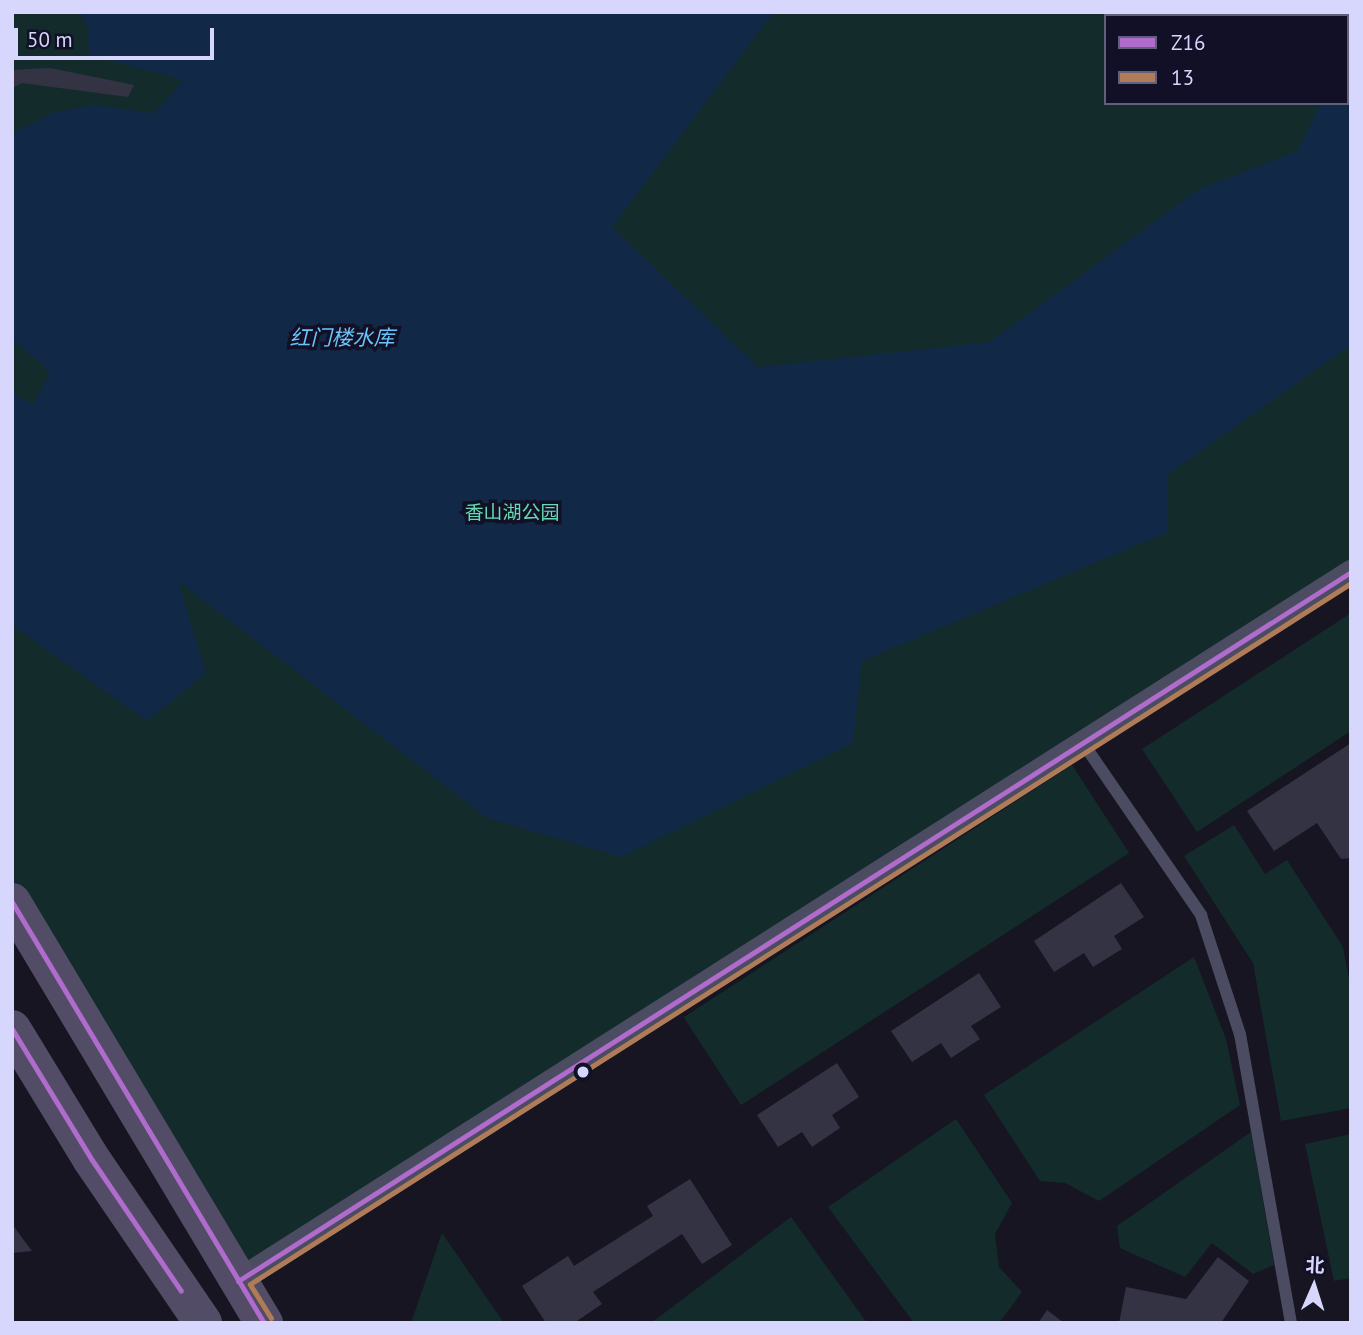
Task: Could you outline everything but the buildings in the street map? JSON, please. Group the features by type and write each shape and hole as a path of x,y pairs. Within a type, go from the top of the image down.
{"main road":[{"path":"12,902 264,1323"},
{"path":"12,1029 92,1160 203,1323"}],"street":[{"path":"238,1281 1351,572"}],"lane":[{"path":"1083,743 1201,915 1240,1034 1292,1323"}],"green space":[{"name":"香山湖公园","path":"12,12 1351,12 1351,572 238,1281 12,903"},
{"path":"1351,613 1351,731 1197,832 1142,749"},
{"path":"1072,765 1129,853 741,1105 684,1017"},
{"path":"1234,825 1265,874 1287,860 1343,947 1351,990 1351,1108 1281,1121 1253,963 1184,856"},
{"path":"1194,957 1226,1039 1240,1105 1099,1201 1065,1183 1040,1181 984,1095"},
{"path":"956,1119 1012,1203 995,1234 999,1267 1022,1292 999,1323 914,1323 828,1207"},
{"path":"1251,1132 1274,1265 1253,1274 1212,1243 1185,1277 1120,1248 1117,1226"},
{"path":"1351,1134 1351,1278 1334,1281 1305,1144"},
{"path":"791,1217 867,1323 651,1323 724,1268"},
{"path":"442,1233 504,1323 411,1323"}],"water":[{"name":"红门楼水库","path":"79,12 774,12 612,227 758,367 990,342 1199,189 1297,151 1320,105 1349,105 1351,46 1351,345 1167,475 1168,532 862,661 853,743 621,857 487,818 178,581 206,673 147,721 12,625 12,392 33,405 50,372 12,339 12,134 53,113 91,105 154,113 184,80 89,55 88,26"}],"transit line":[{"name":"Z16","path":"238,1281 1351,572"},
{"name":"13","path":"271,1318 250,1284 1351,583"},
{"name":"Z16","path":"12,902 264,1323"},
{"name":"Z16","path":"12,1029 92,1160 181,1291"}]}
